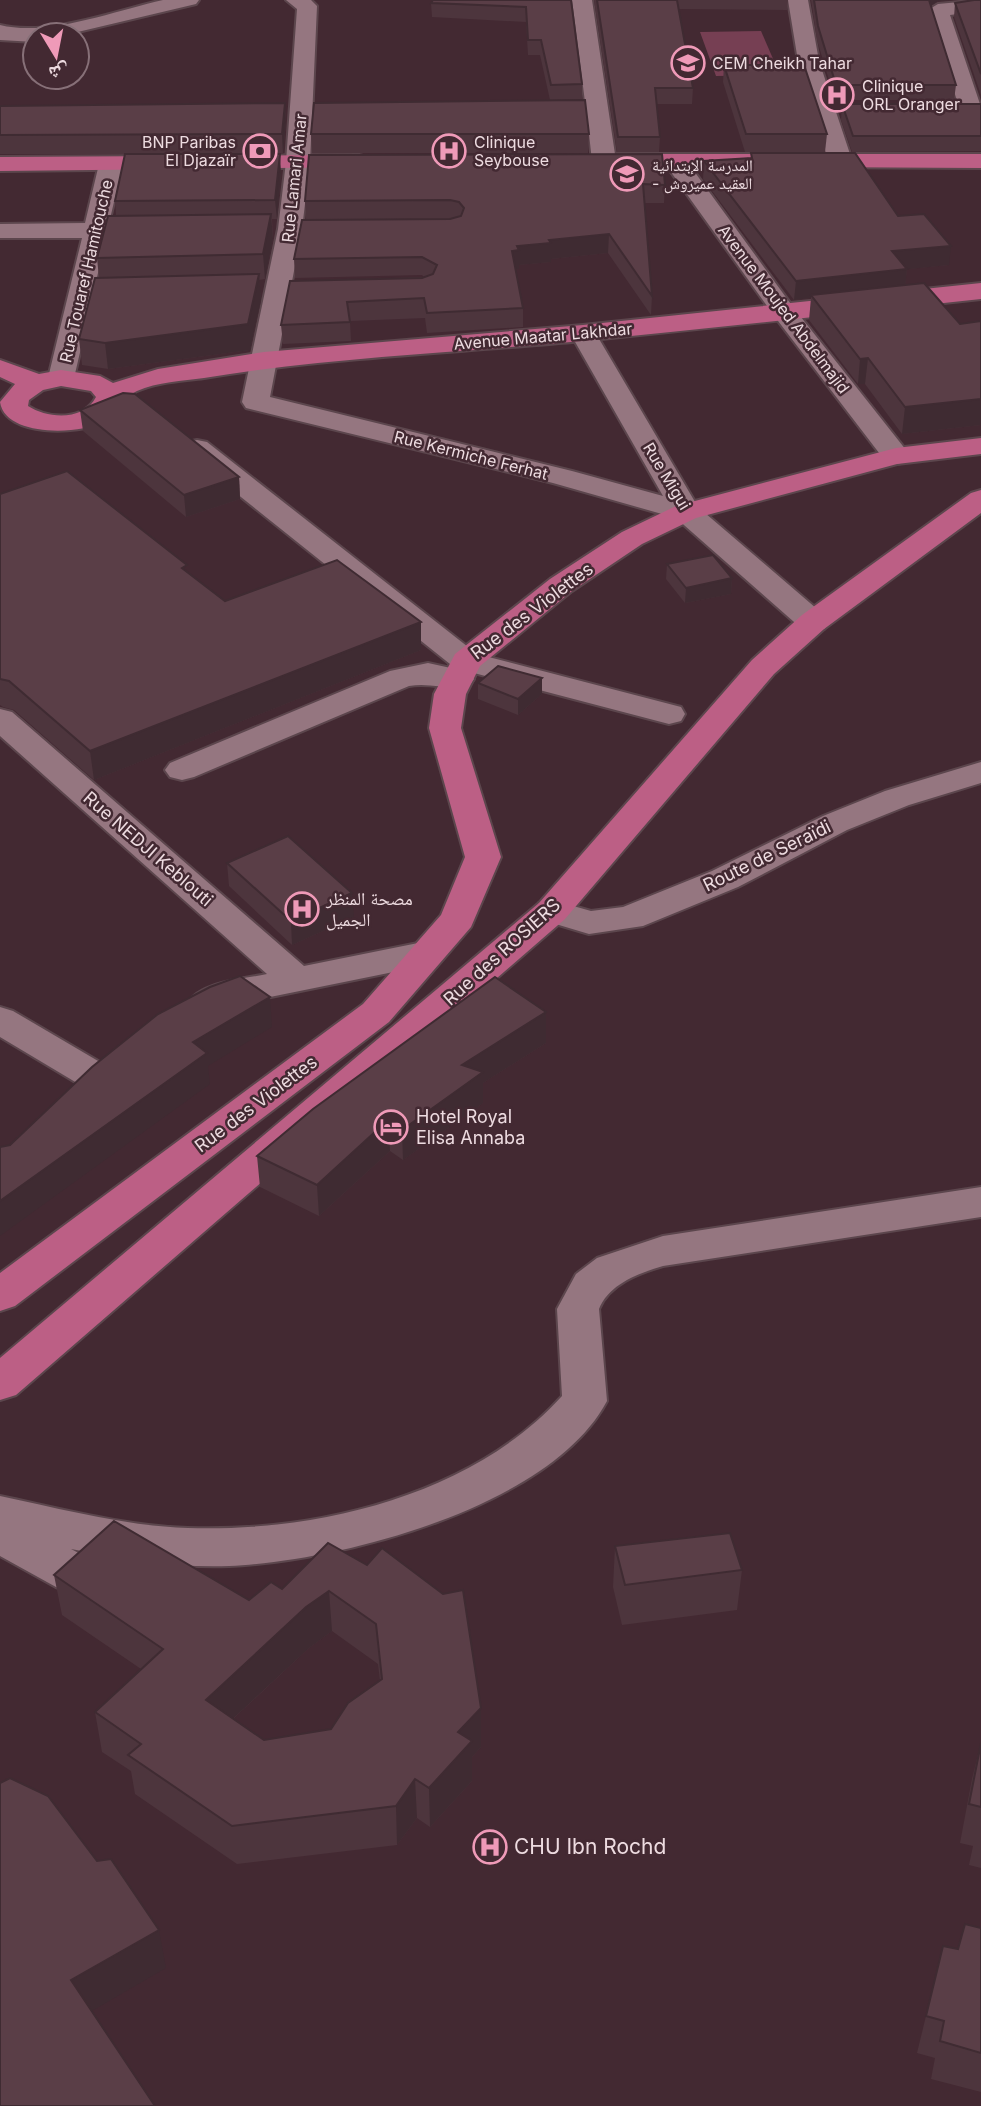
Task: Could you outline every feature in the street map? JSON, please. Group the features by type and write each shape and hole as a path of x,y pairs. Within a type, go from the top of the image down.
{"main road":[{"path":"576,161 981,161"},
{"path":"0,164 382,162"},
{"name":"Avenue Maatar Lakhdar","path":"8,408 32,420 62,423 92,416 128,385 158,377 264,360 583,333 981,291"},
{"path":"0,368 49,381 89,380 100,384 110,400"},
{"path":"8,408 17,395 49,381"},
{"name":"Rue des Violettes","path":"0,1295 376,1013 458,919 483,858 445,728 450,694 462,670 561,585 632,538 686,512 895,456 981,446"},
{"name":"Rue des ROSIERS","path":"0,1383 552,911 763,667 813,622 981,499"}],"street":[{"path":"91,23 189,0"},
{"name":"Rue Lamari Amar","path":"256,402 290,229 298,162 307,6 296,0"},
{"path":"582,0 604,161"},
{"path":"799,0 804,51 826,110 840,160"},
{"path":"944,110 976,110 938,10 955,3 981,5"},
{"path":"0,31 7,35 21,36"},
{"path":"0,56 21,44"},
{"path":"517,109 598,109"},
{"path":"826,110 853,110"},
{"path":"274,111 329,111"},
{"name":"Avenue Moujed Abdelmajid","path":"675,161 784,312 895,456"},
{"name":"Rue Touaref Hamitouche","path":"49,381 79,294 111,164"},
{"path":"262,230 317,229"},
{"path":"0,231 178,230"},
{"path":"252,290 305,289"},
{"path":"79,294 172,292"},
{"name":"Rue Migui","path":"583,333 686,512 813,622"},
{"path":"110,400 145,405"},
{"name":"Rue Kermiche Ferhat","path":"256,402 562,477 686,512"},
{"path":"178,432 462,670"},
{"path":"183,770 401,678 428,673 462,670 670,714"},
{"name":"Rue NEDJI Keblouti","path":"0,719 296,979"},
{"name":"Route de Seraïdi","path":"552,911 590,923 631,918 725,879 835,823 897,798 981,772"},
{"path":"174,1018 237,992 428,953"},
{"path":"0,1020 96,1077"},
{"path":"67,1103 125,1050"},
{"path":"0,1514 104,1536 189,1547 265,1543 327,1534 393,1515 466,1490 521,1461 559,1431 585,1401 578,1309 593,1283 620,1263 663,1251 981,1202"},
{"path":"0,1532 73,1573"}],"shaded area":[{"path":"761,31 780,75 716,76 700,32"}],"building":[{"path":"433,0 571,0 582,84 551,85 541,40 528,40 526,7 431,3"},
{"path":"597,0 677,0 693,88 655,88 660,137 618,137"},
{"path":"814,0 929,0 956,85 836,85 818,26"},
{"path":"981,0 981,74 955,3"},
{"path":"724,65 804,65 827,134 746,134"},
{"path":"585,100 589,134 311,134 314,103"},
{"path":"285,103 282,134 0,135 0,106"},
{"path":"842,104 981,104 981,136 853,136"},
{"path":"751,153 855,153 898,216 924,214 951,246 892,251 907,269 796,281 704,161 752,158"},
{"path":"125,154 280,154 275,200 115,201"},
{"path":"662,154 665,185 643,184 652,296 609,234 517,246 519,250 512,251 523,308 427,313 424,298 347,302 350,322 281,325 290,281 422,278 433,274 437,265 422,257 294,259 302,220 450,219 461,216 464,208 459,202 450,200 305,201 309,155"},
{"path":"271,214 263,254 97,258 108,216"},
{"path":"259,274 248,324 105,343 79,339 95,278"},
{"path":"924,283 960,324 981,321 981,399 905,407 868,358 860,359 811,295"},
{"path":"123,393 135,394 239,477 184,495 80,410"},
{"path":"67,471 187,565 182,568 225,601 337,560 421,622 90,751 9,681 0,679 0,494"},
{"path":"713,555 732,578 686,588 667,564"},
{"path":"498,666 542,678 518,699 478,683"},
{"path":"288,836 352,893 291,921 227,863"},
{"path":"240,976 270,997 193,1042 207,1053 0,1201 0,1147 10,1145 92,1067 158,1014 210,987"},
{"path":"495,977 546,1012 462,1065 483,1072 402,1130 388,1120 317,1185 257,1156 313,1109"},
{"path":"114,1521 249,1600 271,1582 282,1589 328,1543 367,1565 382,1548 443,1594 463,1590 481,1708 458,1732 472,1741 429,1788 415,1779 396,1806 232,1826 128,1755 141,1744 95,1712 163,1649 54,1575","holes":["329,1591 376,1624 382,1679 348,1703 331,1729 264,1740 206,1700 306,1607"]},
{"path":"730,1533 742,1570 625,1585 615,1546"},
{"path":"981,1743 981,1807 969,1804"},
{"path":"10,1778 48,1796 97,1861 111,1859 159,1930 71,1980 155,2106 0,2106 0,1783"},
{"path":"965,1924 981,1928 981,2053 940,2041 944,2021 926,2016 943,1946 958,1949"}],"place":[{"name":"CEM Cheikh Tahar","path":"688,63"},
{"name":"Clinique ORL Oranger","path":"837,95"},
{"name":"BNP Paribas El Djazaïr","path":"260,151"},
{"name":"Clinique Seybouse","path":"449,151"},
{"name":"المدرسة الإبتدائية - العقيد عميروش","path":"627,174"},
{"name":"مصحة المنظر الجميل","path":"302,909"},
{"name":"Hotel Royal Elisa Annaba","path":"391,1127"},
{"name":"CHU Ibn Rochd","path":"490,1847"}]}
